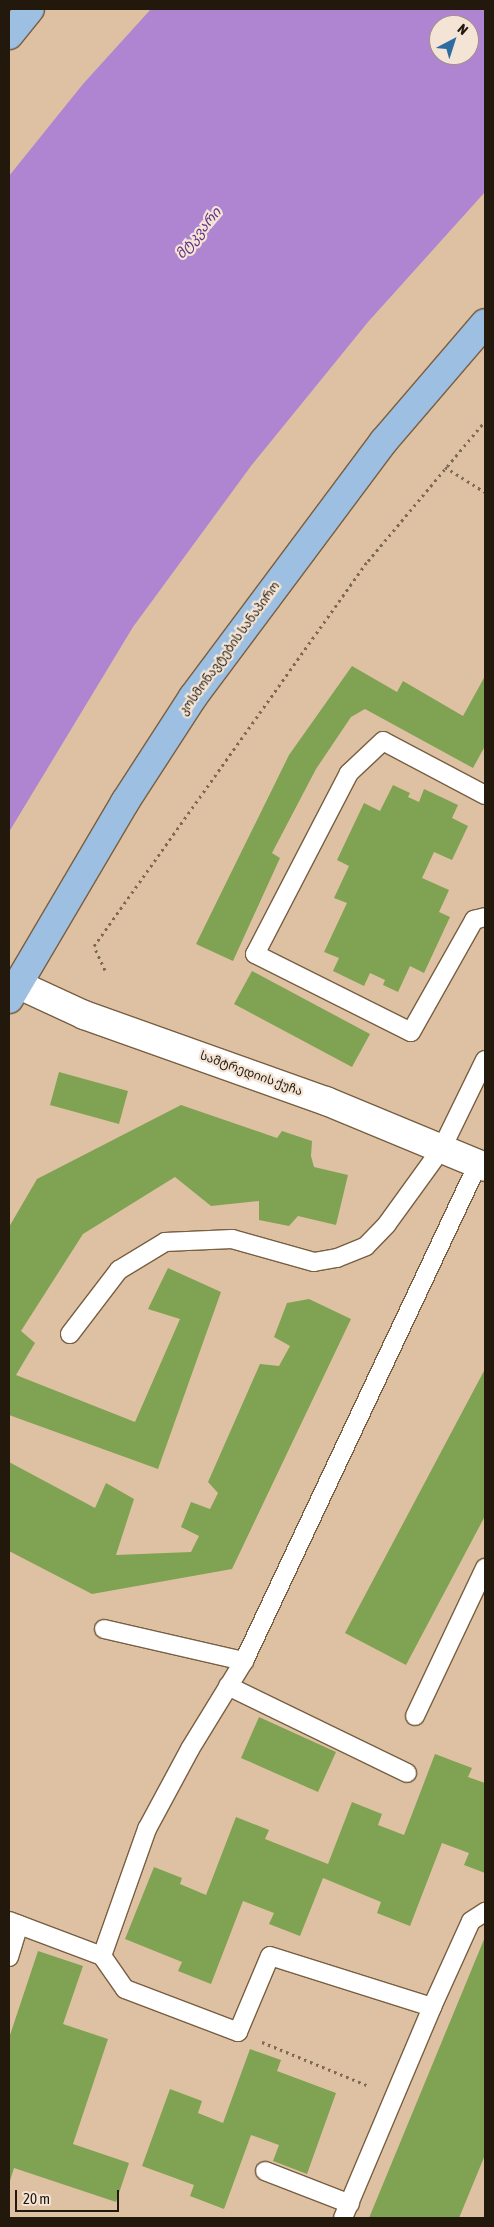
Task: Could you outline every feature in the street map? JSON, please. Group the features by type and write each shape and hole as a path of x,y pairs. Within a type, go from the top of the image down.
{"main road":[{"path":"9,35 30,9"},
{"name":"კოსმონავტების სანაპირო","path":"13,991 125,802 193,697 384,441 485,323"}],"street":[{"name":"სამტრედიის ქუჩა","path":"13,991 84,1014 326,1100 482,1166"}],"lane":[{"path":"485,795 383,741 349,773 255,954 411,1032 474,920 485,916"},
{"path":"70,1334 119,1270 165,1242 232,1239 314,1262 337,1258 366,1246 386,1224 442,1148 485,1060"},
{"path":"102,1956 147,1829 190,1748 244,1661 482,1166"},
{"path":"415,1716 485,1568"},
{"path":"104,1629 244,1661"},
{"path":"228,1686 407,1772"},
{"path":"265,2171 346,2211 432,2007 471,1921 485,1912"},
{"path":"9,1957 14,1923 102,1956 125,1990 238,2032 270,1956 432,2007"}],"path":[{"path":"105,970 94,946 368,561 485,421"},
{"path":"445,467 485,492"},
{"path":"238,2032 395,2097"}],"water":[{"name":"მტკვარი","path":"151,9 485,9 485,192 368,322 251,466 133,627 9,832 9,176 83,84"}],"building":[{"path":"352,666 397,692 403,681 463,716 485,676 485,746 473,768 365,709 351,717 316,769 272,853 280,858 233,961 196,944 289,755"},
{"path":"393,785 410,793 408,797 419,802 424,789 458,805 452,818 468,826 452,860 434,852 422,878 449,890 439,912 450,917 424,973 410,966 398,992 383,985 385,980 370,973 364,986 333,971 339,958 324,952 347,903 334,898 349,866 337,860 364,803 380,811"},
{"path":"252,971 370,1034 352,1067 234,1004"},
{"path":"59,1072 128,1091 119,1124 50,1105"},
{"path":"181,1105 277,1138 282,1131 312,1141 311,1156 314,1167 348,1175 336,1225 298,1216 289,1226 259,1220 259,1201 211,1206 175,1177 83,1234 21,1331 35,1343 16,1375 135,1422 180,1319 148,1309 168,1268 221,1292 158,1469 9,1415 9,1227 37,1179"},
{"path":"309,1299 351,1319 232,1569 92,1594 9,1551 9,1462 95,1508 106,1483 134,1499 116,1555 191,1552 199,1536 181,1527 191,1502 210,1509 218,1493 208,1482 260,1364 279,1366 290,1346 274,1337 287,1303"},
{"path":"485,1369 485,1516 406,1665 345,1633"},
{"path":"259,1717 336,1752 318,1792 241,1758"},
{"path":"435,1754 472,1768 468,1777 485,1783 485,1873 464,1865 469,1853 442,1843 410,1926 377,1913 381,1902 323,1878 300,1936 269,1924 274,1913 243,1901 211,1984 178,1971 182,1962 125,1939 154,1867 182,1878 180,1884 206,1895 236,1817 269,1830 265,1839 328,1864 352,1802 382,1814 378,1825 404,1835"},
{"path":"485,1937 485,2155 459,2218 369,2218"},
{"path":"38,1951 83,1966 63,2024 108,2039 73,2144 129,2163 116,2202 14,2168 9,2184 9,2038"},
{"path":"250,2049 281,2060 277,2071 336,2093 307,2174 273,2161 279,2145 251,2135 224,2209 190,2196 194,2185 142,2166 170,2089 202,2101 198,2113 223,2123"}]}
